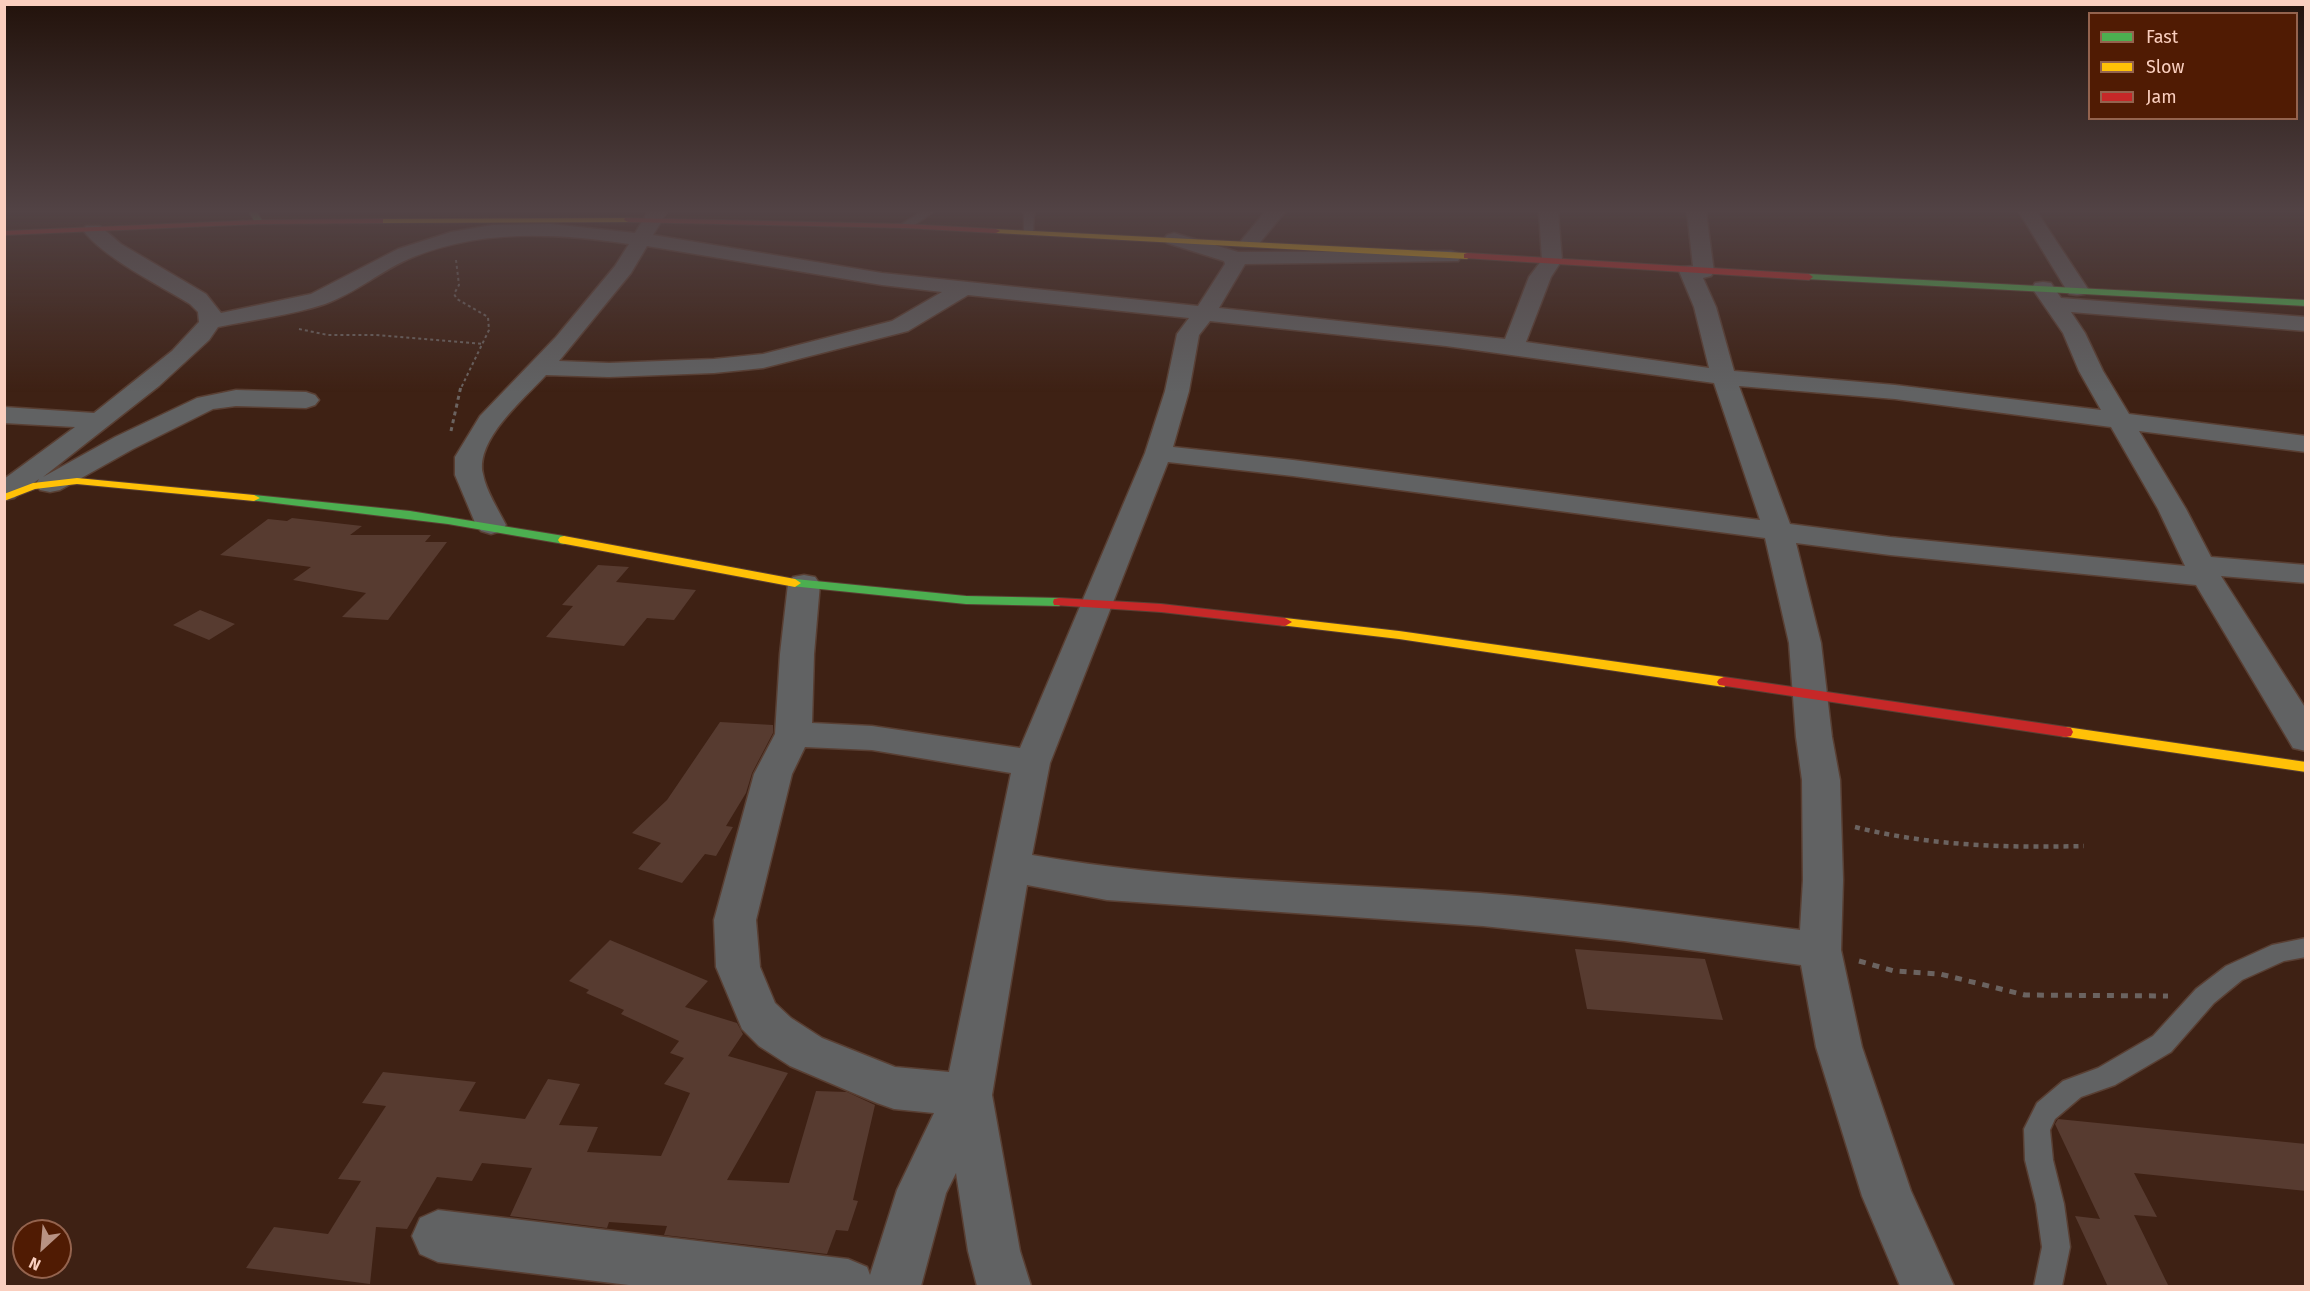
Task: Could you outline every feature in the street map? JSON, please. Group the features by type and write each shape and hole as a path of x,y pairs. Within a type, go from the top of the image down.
{"main road":[{"path":"1701,272 2047,296 2077,290 2306,303"},
{"path":"4,498 33,486 77,481 401,512 491,525 723,571 804,584 966,600 1096,603 1217,613 1400,635 2306,767"}],"street":[{"path":"4,492 172,364 207,330 210,322 209,309 198,299 154,272"},
{"path":"210,322 318,299 369,272"},
{"path":"491,525 470,475 468,457 489,421 564,342 621,272"},
{"path":"838,272 964,288 1402,334 1590,357 1724,377 1895,392 2306,444"},
{"path":"894,1287 922,1190 968,1095 1010,867 1032,763 1158,453 1177,392 1188,334 1206,312 1229,272"},
{"path":"1516,339 1543,272"},
{"path":"1697,272 1724,377 1778,530 1805,643 1821,780 1823,818 1820,950 1839,1047 1887,1196 1927,1287"},
{"path":"2066,272 2077,290"},
{"path":"539,368 609,370 714,366 763,361 900,326 964,288"},
{"path":"2047,296 2306,324"},
{"path":"2047,296 2073,333 2091,371 2122,420 2172,509 2203,571 2306,739"},
{"path":"1402,334 1454,328 1516,339 1590,357"},
{"path":"50,484 123,443 206,404 236,398 306,400"},
{"path":"4,415 99,421"},
{"path":"1158,453 1778,530 1913,549 2203,571 2306,574"},
{"path":"804,584 797,654 793,734 772,774 735,920 738,967 758,1016 775,1032 806,1052 894,1088 968,1095"},
{"path":"793,734 872,738 1032,763"},
{"path":"1010,867 1107,884 1495,912 1624,924 1820,950"},
{"path":"968,1095 994,1251 1004,1287"},
{"path":"438,1236 848,1287"}],"lane":[{"path":"2048,1287 2056,1247 2050,1204 2039,1160 2037,1129 2046,1111 2072,1089 2106,1077 2162,1044 2205,996 2234,973 2280,952 2306,947"}],"path":[{"path":"458,272 459,285 454,294 457,299 488,317 489,330 461,387 450,433 453,457 470,475"},
{"path":"295,328 328,335 376,335 484,344"},
{"path":"1823,818 1899,836 1971,844 2024,848 2084,846"},
{"path":"1820,950 1894,971 1940,974 2025,995 2205,996"}],"building":[{"path":"292,518 362,526 350,535 431,535 425,542 447,542 388,620 342,617 366,593 293,580 311,567 220,555 268,519 287,521"},
{"path":"598,565 629,567 616,582 696,590 674,620 647,618 624,646 546,637 573,606 562,605"},
{"path":"200,610 235,624 209,640 173,625"},
{"path":"720,722 773,725 773,733 752,773 746,793 726,826 733,827 716,856 705,854 682,883 638,869 661,843 632,833 667,800"},
{"path":"610,940 708,981 685,1007 737,1023 743,1034 728,1056 788,1073 727,1180 789,1183 816,1091 847,1092 875,1105 853,1200 858,1201 848,1231 836,1230 827,1254 664,1235 667,1226 609,1222 607,1228 510,1216 532,1168 482,1163 472,1181 437,1177 407,1229 376,1227 370,1284 246,1268 274,1227 328,1234 361,1181 338,1179 386,1106 362,1103 383,1072 476,1082 459,1111 525,1119 548,1079 580,1084 559,1125 598,1127 587,1152 661,1156 690,1093 664,1084 684,1058 670,1053 679,1041 621,1014 624,1010 586,993 589,990 569,981"},
{"path":"1575,949 1705,959 1723,1020 1587,1009"},
{"path":"2058,1119 2306,1144 2306,1191 2134,1173 2157,1217 2134,1215 2169,1287 2108,1287 2075,1216 2100,1219 2055,1124"}],"traffic: fast":[{"path":"1809,277 2306,303"},
{"path":"254,498 410,515 564,540"},
{"path":"795,583 966,600 1059,602"}],"traffic: slow":[{"path":"4,498 33,486 77,481 254,498"},
{"path":"564,540 795,583"},
{"path":"1285,622 1399,635 1724,682"},
{"path":"2066,732 2306,767"}],"traffic: jam":[{"path":"1732,272 1809,277"},
{"path":"1059,602 1161,608 1285,622"},
{"path":"1724,682 2066,732"}]}
